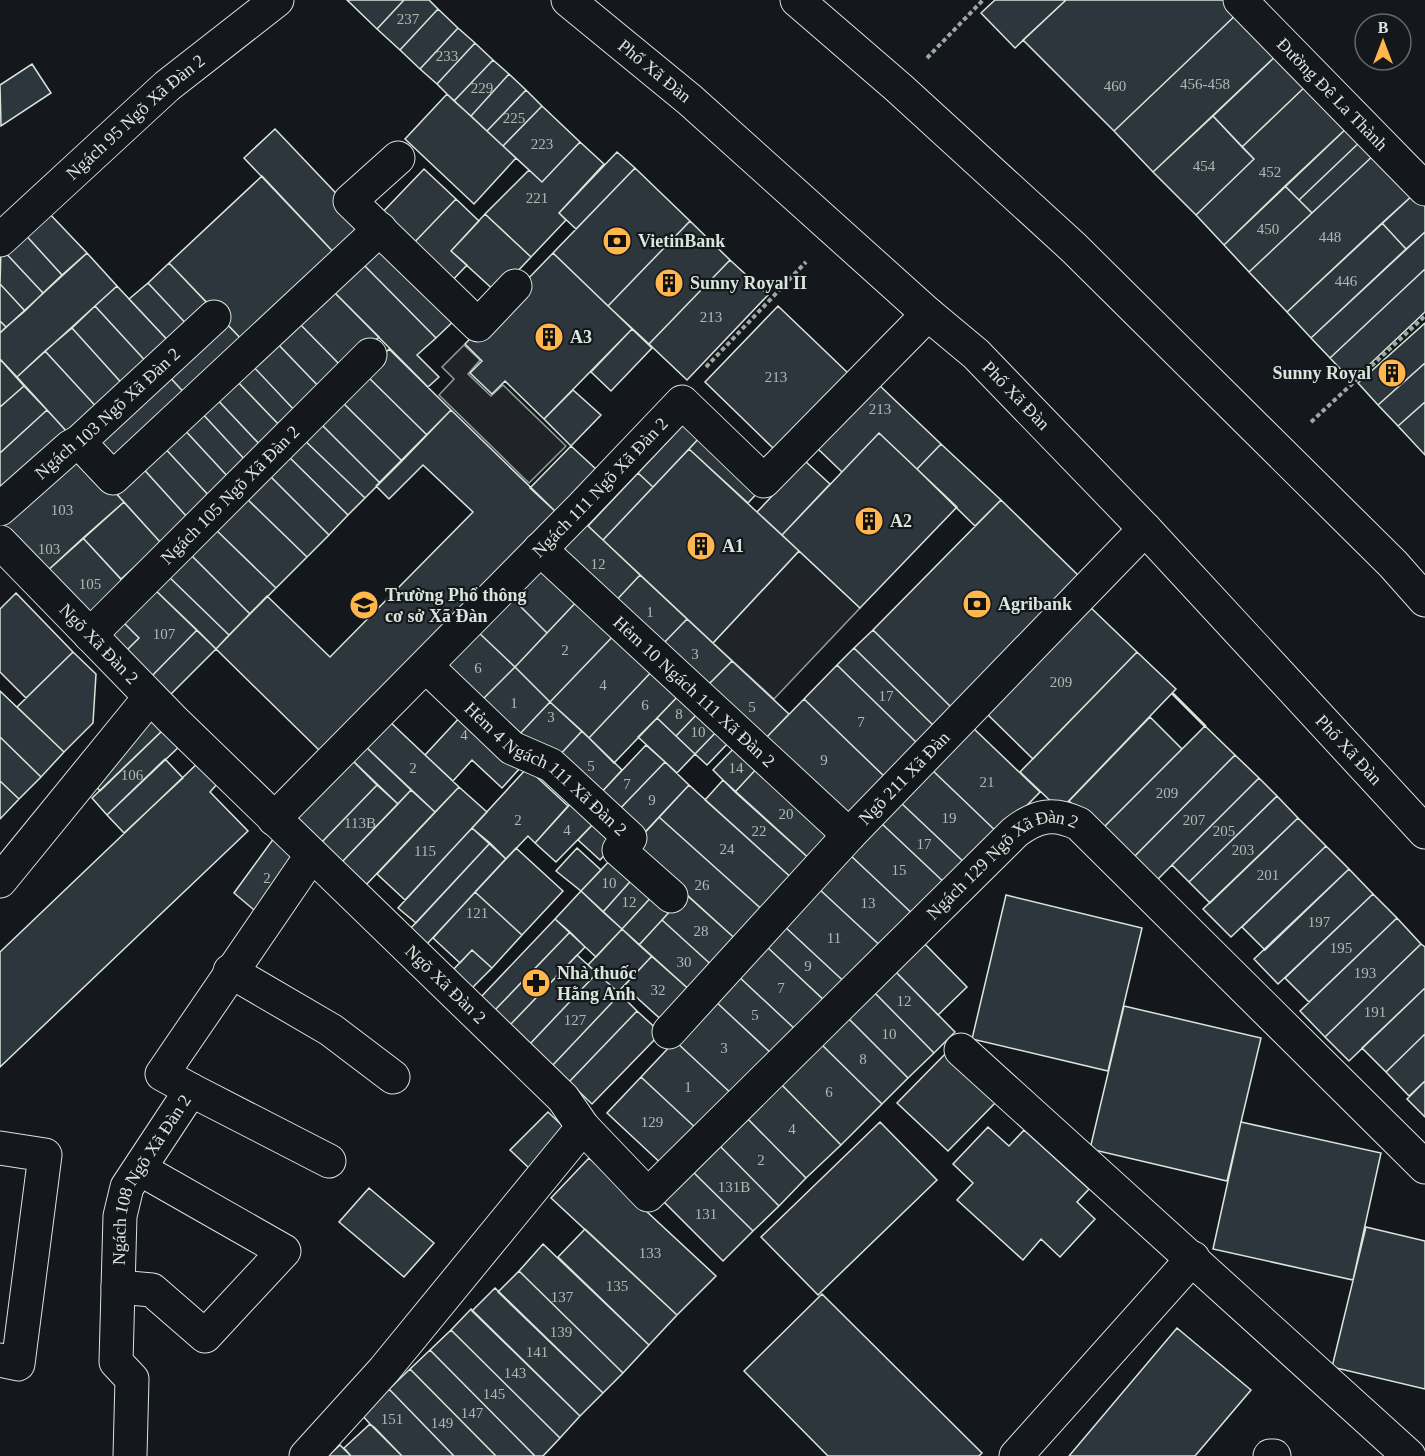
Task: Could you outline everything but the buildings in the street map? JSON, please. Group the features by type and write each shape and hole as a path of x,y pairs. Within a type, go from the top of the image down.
{"main road":[{"name":"Ngách 95 Ngõ Xã Đàn 2","path":"0,240 167,86 277,0"},
{"name":"Phố Xã Đàn","path":"568,0 690,100 928,314 976,354 1146,529 1425,832"},
{"path":"797,0 899,88 1074,248 1279,451 1425,600"},
{"name":"Đường Đê La Thành","path":"1240,0 1425,189"},
{"path":"398,158 350,201 478,325 515,286"},
{"path":"80,442 113,478 380,229"},
{"name":"Ngách 111 Ngõ Xã Đàn 2","path":"273,819 426,666 682,402 764,481 928,314"},
{"name":"Ngách 103 Ngõ Xã Đàn 2","path":"0,509 70,447 80,442 214,317"},
{"name":"Ngách 105 Ngõ Xã Đàn 2","path":"90,635 370,355"},
{"name":"Ngõ 211 Xã Đàn","path":"669,1032 849,835 1146,529"},
{"name":"Ngõ Xã Đàn 2","path":"0,542 150,697 273,819 563,1098 583,1127"},
{"name":"Hẻm 10 Ngách 111 Xã Đàn 2","path":"540,549 849,835"},
{"name":"Hẻm 4 Ngách 111 Xã Đàn 2","path":"426,666 512,748 551,765 630,838 619,850 671,896"},
{"path":"0,880 150,697"},
{"name":"Ngách 129 Ngõ Xã Đàn 2","path":"583,1127 648,1195 1015,832 1030,820 1047,815 1063,816 1079,824 1425,1167"},
{"name":"Ngách 108 Ngõ Xã Đàn 2","path":"130,1456 132,1378 116,1362 120,1216 127,1187 191,1090 162,1074 230,971 311,856"},
{"path":"230,971 332,1030 393,1077"},
{"path":"961,1050 1409,1456"},
{"path":"191,1090 329,1161"},
{"path":"306,1456 384,1370 583,1127"},
{"path":"0,1148 45,1155 18,1364 0,1360"},
{"path":"118,1287 152,1290 205,1336 284,1251 140,1169"},
{"path":"1016,1456 1193,1258"}],"path":[{"path":"899,88 983,0"},
{"path":"682,402 688,386 836,230"},
{"path":"1279,451 1425,316"}],"shaded area":[{"path":"464,345 480,360 468,374 491,396 503,385 566,446 529,483 439,395 454,379 442,367"},
{"path":"799,551 860,608 774,699 713,643"}],"wall":[{"path":"1173,694 1205,726"}],"place":[{"name":"VietinBank","path":"617,241"},
{"name":"Sunny Royal II","path":"669,283"},
{"name":"A3","path":"549,337"},
{"name":"Sunny Royal","path":"1392,373"},
{"name":"A2","path":"869,521"},
{"name":"A1","path":"701,546"},
{"name":"Agribank","path":"977,604"},
{"name":"Trường Phổ thông cơ sở Xã Đàn","path":"364,605"},
{"name":"Nhà thuốc Hằng Anh","path":"536,983"}]}
